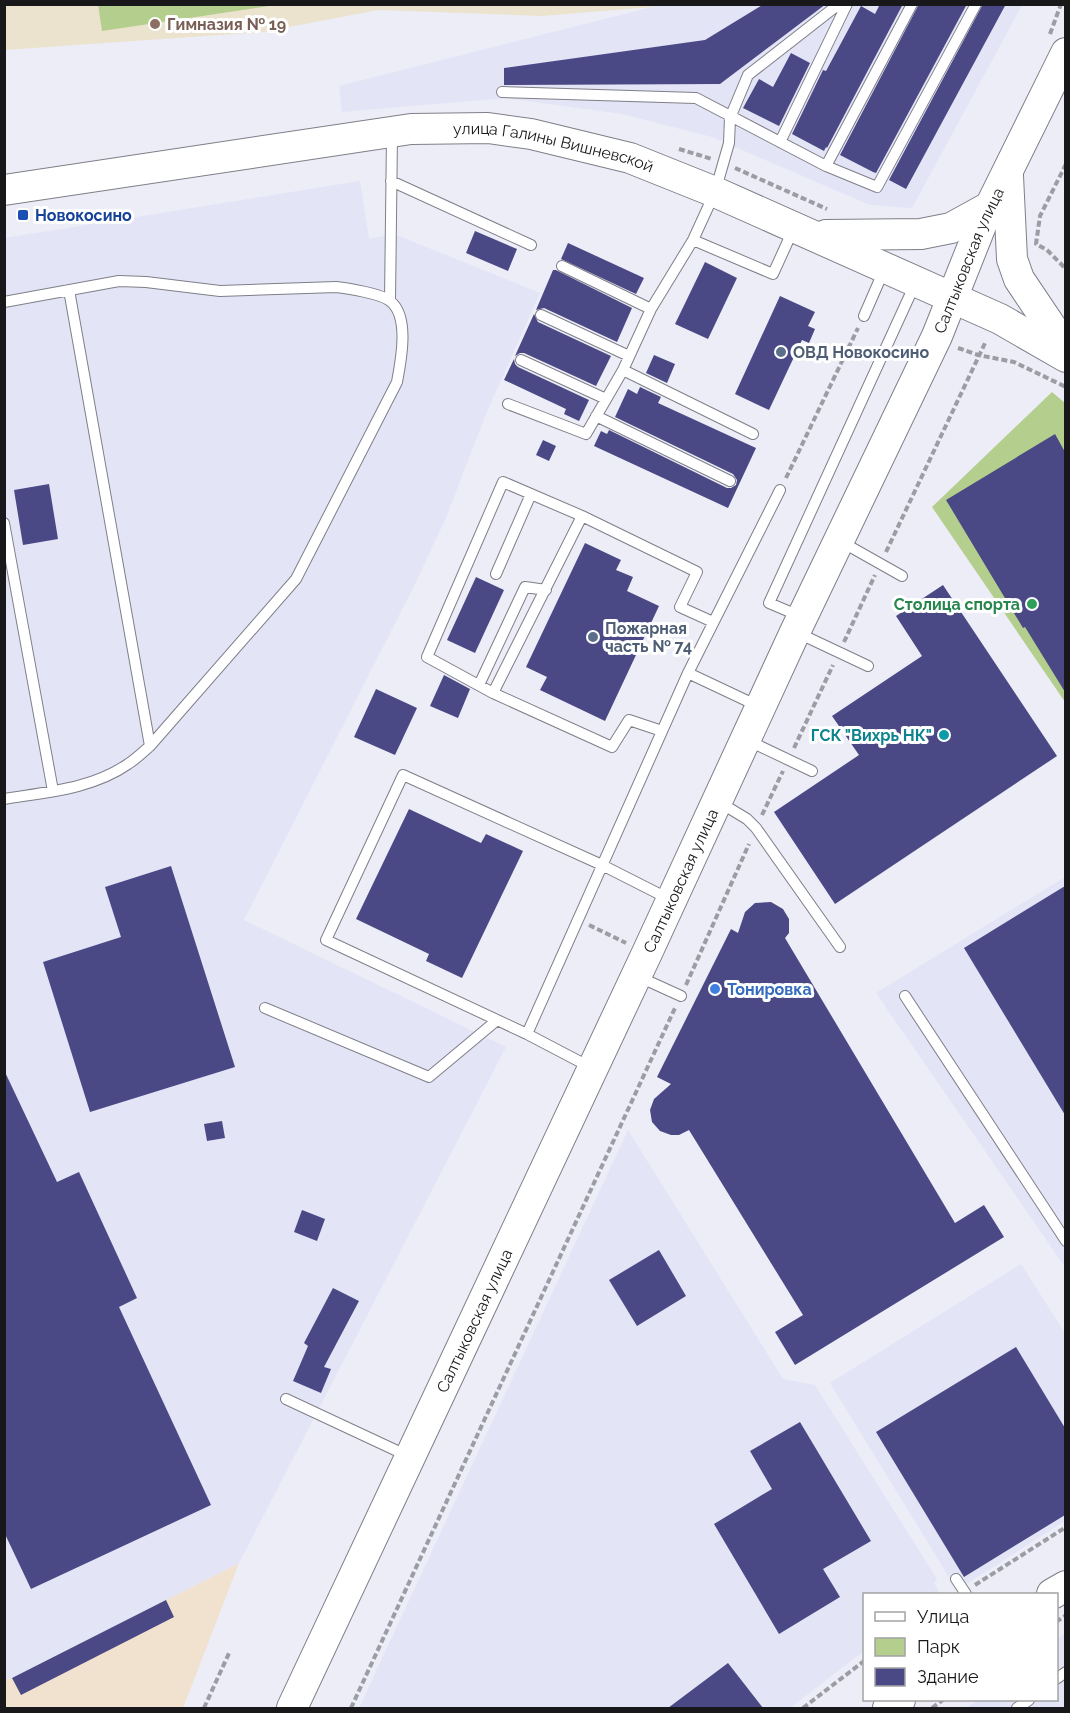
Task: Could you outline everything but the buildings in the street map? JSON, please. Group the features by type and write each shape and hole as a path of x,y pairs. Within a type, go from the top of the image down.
{"street":[{"name":"Салтыковская улица","path":"292,1708 636,976 798,625 937,336 991,206 1065,53"},
{"name":"улица Галины Вишневской","path":"4,190 411,129 488,128 531,134 630,158 715,192 1000,320 1065,357"},
{"path":"1008,170 1012,259 1019,279 1065,349"},
{"path":"805,231 921,234 951,228 991,206"}],"lane":[{"path":"508,404 586,434 623,370 651,309 693,240 715,192 729,143 730,117 747,75 838,4"},
{"path":"780,142 847,4"},
{"path":"826,166 912,4"},
{"path":"502,92 696,98 826,166 877,187 976,4"},
{"path":"4,799 76,787 107,776 129,764 150,746 296,579 397,382 403,336 398,312 390,300 392,132"},
{"path":"391,181 531,245"},
{"path":"693,240 773,274 805,231"},
{"path":"562,266 651,309"},
{"path":"864,316 885,267"},
{"path":"4,302 119,281 220,291 336,287 352,289 390,300"},
{"path":"868,666 839,653 769,603 916,282"},
{"path":"69,290 150,746"},
{"path":"541,315 629,356"},
{"path":"521,360 606,399"},
{"path":"623,370 753,434"},
{"path":"596,416 730,481"},
{"path":"662,731 629,720 612,747 479,686 427,657 503,482 582,516 698,572 680,607 713,622"},
{"path":"527,1034 688,673 780,490"},
{"path":"496,574 531,494"},
{"path":"494,693 582,516"},
{"path":"4,523 52,791"},
{"path":"840,541 902,576"},
{"path":"479,686 525,587 546,590"},
{"path":"688,673 760,706"},
{"path":"746,739 812,771"},
{"path":"593,1068 527,1034 326,940 403,775 602,865 671,901"},
{"path":"717,801 747,819 756,828 840,947"},
{"path":"636,976 681,996"},
{"path":"905,996 1065,1241"},
{"path":"265,1008 429,1077 496,1021"},
{"path":"286,1399 410,1456"},
{"path":"956,1579 965,1593"}],"path":[{"path":"1065,164 1040,216 1036,244 1047,250 1065,269"},
{"path":"780,490 864,316"},
{"path":"351,1708 681,996 756,828 986,341"},
{"path":"958,348 978,355 1014,362 1065,387"},
{"path":"578,920 629,944"},
{"path":"965,1593 1065,1527"},
{"path":"204,1708 230,1651"},
{"path":"803,1708 863,1662"}],"shaded area":[{"name":"Гимназия № 19","path":"5,5 657,5 542,16 378,10 263,32 5,50"},
{"path":"657,5 1022,5 912,208 870,205 712,137 622,114 505,98 342,112 339,86"},
{"path":"360,181 369,239 390,235 399,236 540,293 486,414 445,520 416,582 244,920 506,1047 239,1563 5,1680 5,238"},
{"path":"1065,877 1065,1267 876,993"},
{"path":"628,1130 783,1379 815,1385 937,1579 934,1583 939,1593 863,1593 863,1652 790,1708 359,1708"},
{"path":"1021,1264 1065,1333 1065,1521 957,1590 830,1383"},
{"path":"239,1563 183,1708 5,1708 4,1680"},
{"path":"1065,1633 1065,1708 966,1708 976,1701 1058,1701 1058,1639"}],"green space":[{"path":"98,4 276,4 276,5 102,31"},
{"name":"Столица спорта","path":"1052,392 1065,403 1065,702 932,507"}],"place":[{"name":"Гимназия № 19","path":"155,24"},
{"name":"Новокосино","path":"23,215"},
{"name":"ОВД Новокосино","path":"781,352"},
{"name":"Столица спорта","path":"1032,604"},
{"name":"Пожарная часть № 74","path":"593,637"},
{"name":"ГСК \"Вихрь НК\"","path":"944,735"},
{"name":"Тонировка","path":"715,989"}]}
